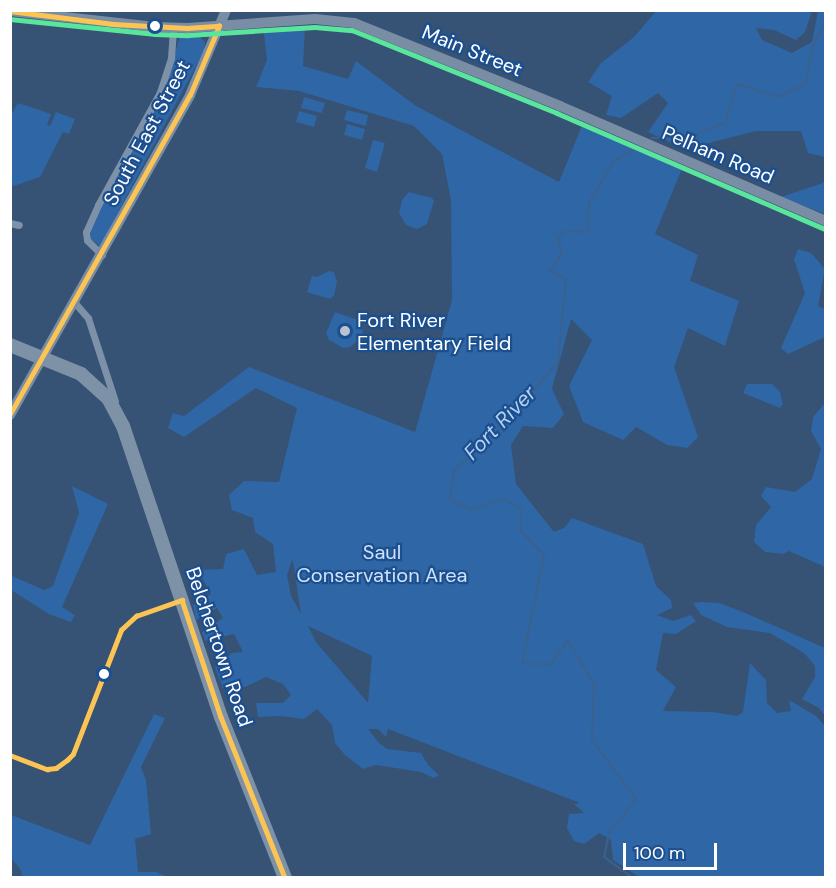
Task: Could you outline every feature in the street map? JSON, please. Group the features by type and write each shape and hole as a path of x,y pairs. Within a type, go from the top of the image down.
{"highway":[{"name":"Belchertown Road","path":"10,345 81,374 94,383 108,398 123,426 221,717 285,878"}],"main road":[{"name":"South East Street","path":"10,415 102,255 194,87 226,10"},
{"name":"Main Street","path":"10,11 113,24 173,28 315,19 354,23 596,122"},
{"name":"Pelham Road","path":"596,122 825,221"}],"street":[{"name":"South East Street","path":"102,255 87,240 86,232 98,205 160,92 171,58 173,28"},
{"path":"10,223 19,225"},
{"name":"Belchertown Road","path":"75,303 88,318 123,426"}],"green space":[{"path":"657,10 812,11 805,32 796,40 774,30 756,28 762,40 792,53 812,42 818,11 825,11 825,157 808,153 801,131 756,131 685,149 648,132 668,103 658,93 621,118 606,115 612,96 588,82 601,63 634,37"},
{"name":"Saul Conservation Area","path":"305,27 303,66 348,79 356,61 416,106 559,182 583,123 683,166 655,234 698,255 690,281 739,301 725,346 688,328 674,367 698,437 687,448 667,445 636,427 623,440 583,422 569,386 592,340 571,319 552,389 564,414 553,428 523,426 511,445 516,484 554,532 564,528 572,518 643,544 656,586 671,600 672,608 657,615 673,621 691,615 696,621 676,634 663,633 656,670 676,687 663,711 713,712 737,716 743,712 750,663 766,680 767,703 777,713 791,711 789,700 816,716 825,726 825,877 639,877 613,860 611,840 599,833 584,844 574,841 567,828 569,814 584,813 574,804 580,803 388,729 386,737 378,729 368,729 387,749 421,753 428,765 439,775 434,778 421,772 376,765 363,769 344,754 335,743 332,725 317,709 304,719 280,716 258,717 256,703 283,703 291,695 283,684 266,677 245,687 223,688 215,667 232,653 243,652 234,634 205,641 202,632 223,618 217,608 196,620 193,605 211,594 198,570 223,569 226,554 244,549 257,575 276,572 273,544 255,532 253,518 232,510 229,495 244,481 279,482 297,408 256,388 184,437 168,428 173,413 184,416 249,367 415,432 452,300 451,200 442,154 414,126 299,91 256,87 267,60 264,33","holes":["293,561 301,614 291,596 287,575","308,626 372,656 368,703 316,642"]},
{"path":"180,36 199,36 205,42 204,51 100,246 91,239 91,223 171,68"},
{"path":"304,97 325,103 322,113 301,108"},
{"path":"18,103 51,114 47,125 50,126 56,112 75,119 69,134 63,132 40,177 14,186 10,184 11,115"},
{"path":"347,110 368,115 366,126 344,120"},
{"path":"299,111 317,116 314,127 296,122"},
{"path":"347,124 365,129 362,140 344,135"},
{"path":"373,140 385,143 377,172 365,168"},
{"path":"825,179 825,214 781,197 823,183"},
{"path":"409,192 432,198 434,201 427,224 417,229 406,225 399,213 402,200"},
{"path":"798,249 811,253 825,269 818,306 825,309 825,337 788,354 781,348 805,293 794,259"},
{"path":"329,271 334,272 337,282 334,295 330,299 307,292 312,276 317,277"},
{"name":"Fort River Elementary Field","path":"335,312 358,320 363,328 362,337 350,347 343,348 329,340 326,333"},
{"path":"747,384 772,384 780,392 783,404 780,408 743,393"},
{"path":"825,403 825,567 789,551 783,554 765,552 754,542 756,525 771,507 761,496 766,487 795,492 812,479 821,449 811,431 813,417"},
{"path":"72,486 108,504 62,607 75,615 71,622 49,614 11,590 10,575 44,590 53,586 79,513"},
{"path":"693,603 719,603 825,648 825,716 819,708 802,699 815,677 815,666 804,653 770,633 727,627 701,615"},
{"path":"154,714 165,718 141,767 146,780 151,834 135,839 138,872 156,872 168,877 22,877 21,870 11,858 11,815 90,845"}],"waterway":[{"name":"Fort River","path":"651,138 686,137 725,123 737,84 779,97 805,84 813,46 826,19"},
{"name":"Fort River","path":"633,878 604,857 609,833 636,799 592,740 594,685 568,640 550,665 522,663 544,555 521,531 521,509 504,499 470,510 450,500 454,470 500,429 558,362 566,279 550,271 562,254 558,238 564,231 588,232 589,202 615,160 636,149"}],"transit line":[{"path":"10,11 113,24 187,28 219,26"},
{"path":"10,19 155,34 188,35 315,27 352,30 557,113 823,228"},
{"path":"10,414 190,95 219,26"},
{"path":"182,600 221,717 285,878"},
{"path":"10,755 47,769 56,768 67,760 73,754 121,630 136,616 182,600"}],"place":[{"name":"Fort River Elementary Field","path":"345,331"}]}
